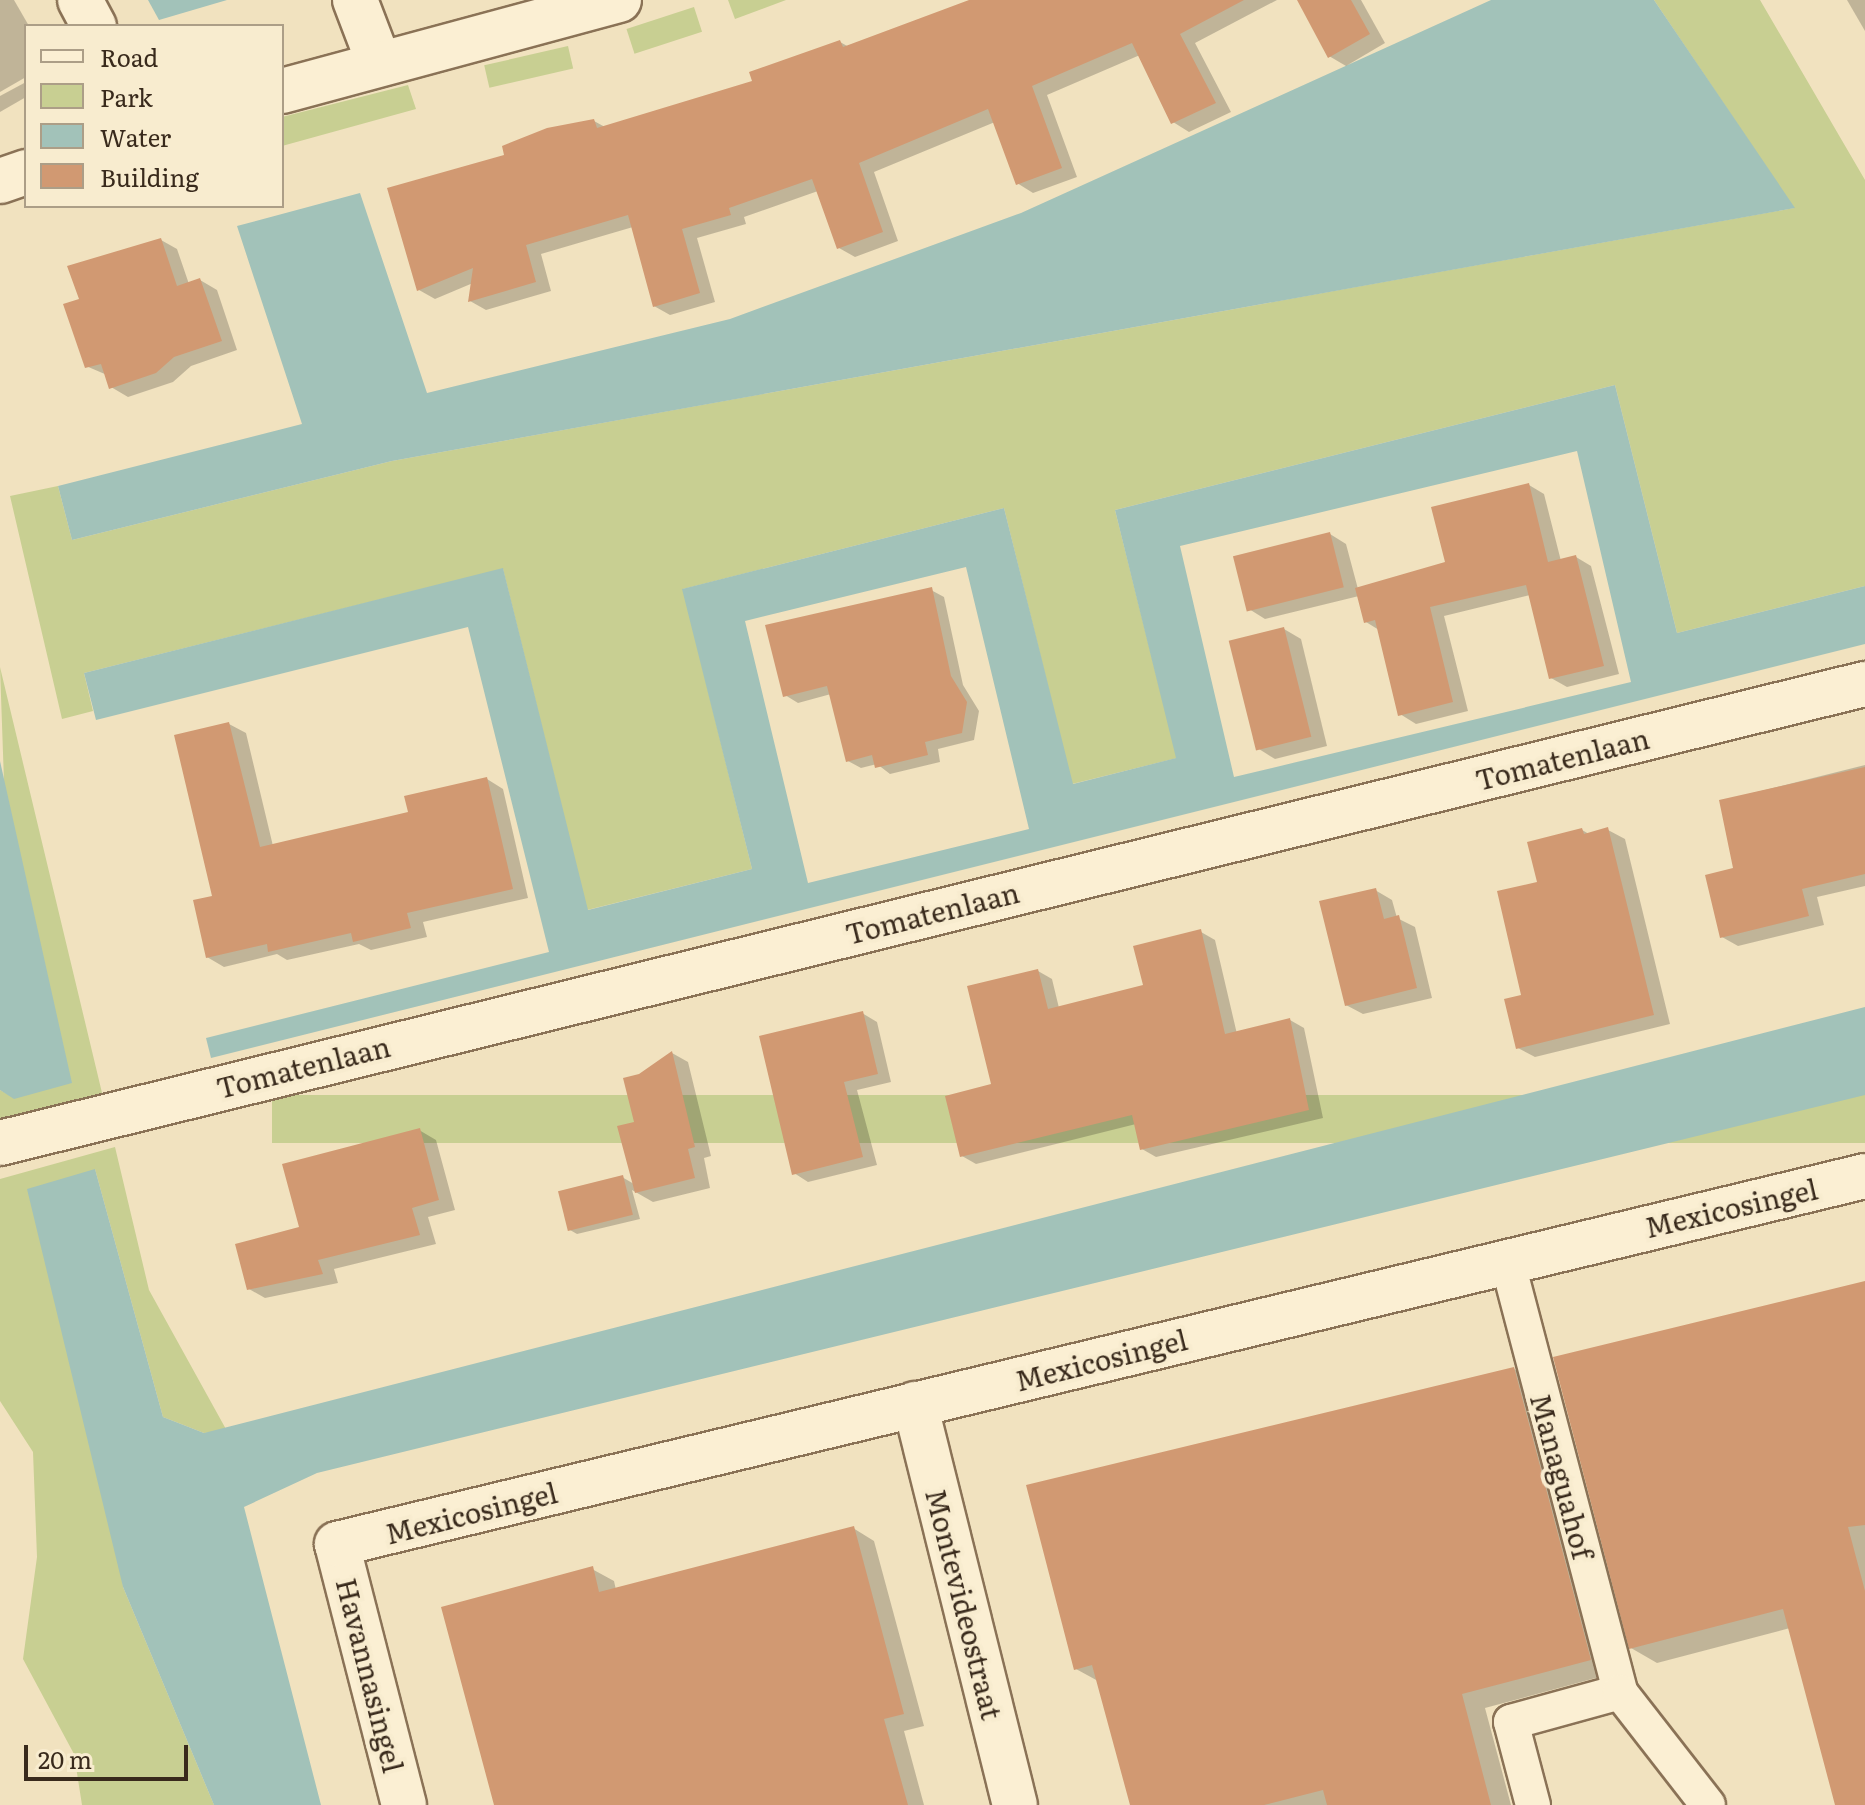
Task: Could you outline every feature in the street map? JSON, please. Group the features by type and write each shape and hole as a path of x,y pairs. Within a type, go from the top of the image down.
{"street":[{"path":"80,0 93,24"},
{"path":"355,0 379,63"},
{"path":"284,90 619,0"},
{"path":"0,181 24,173"},
{"name":"Tomatenlaan","path":"0,1143 1865,684"},
{"name":"Mexicosingel","path":"337,1544 1865,1176"},
{"name":"Managuahof","path":"1507,1260 1620,1692 1708,1805"},
{"name":"Montevideostraat","path":"915,1404 1015,1805"},
{"name":"Havannasingel","path":"337,1544 404,1805"},
{"path":"1533,1805 1511,1722 1620,1692"}],"green space":[{"path":"728,0 786,0 735,19"},
{"path":"1654,0 1760,0 1865,180 1865,586 1677,633 1615,385 1115,510 1177,758 1072,784 1004,508 683,589 752,869 587,910 503,569 84,673 93,711 62,719 10,496 58,486 72,540 392,461 1794,208"},
{"path":"694,7 702,32 635,54 626,29"},
{"path":"568,46 573,68 489,88 484,65"},
{"path":"408,85 416,109 284,145 284,116"},
{"path":"0,667 103,1097 0,1124 0,1090 15,1098"},
{"path":"272,1095 1865,1095 1865,1143 272,1143"},
{"path":"115,1147 149,1290 227,1431 204,1433 163,1417 95,1169 123,1587 214,1805 82,1805 74,1754 23,1659 37,1557 33,1452 0,1401 0,1179"}],"water":[{"path":"148,0 227,0 159,20"},
{"path":"1491,0 1654,0 1795,208 392,461 72,540 58,486 302,424 237,226 360,193 427,393 730,319 1021,213"},
{"path":"1615,385 1677,633 1865,586 1865,644 211,1058 206,1038 549,952 468,627 96,720 84,673 503,568 588,910 752,869 682,589 1004,508 1073,784 1176,758 1115,510","holes":["1577,451 1631,682 1234,777 1180,546","966,567 1029,829 808,883 745,621"]},
{"path":"0,761 72,1083 14,1099 0,1090"},
{"path":"1865,1007 1865,1095 317,1473 244,1507 321,1805 214,1805 123,1587 27,1189 95,1169 163,1417 204,1433"}],"building":[{"path":"969,0 1244,0 1180,34 1216,103 1171,124 1132,43 1032,86 1062,168 1016,185 988,109 859,163 883,232 837,249 812,179 729,208 731,215 682,229 700,293 653,307 628,215 526,245 536,282 468,302 473,268 417,291 387,188 504,155 502,146 547,128 594,119 597,128 752,81 749,72 840,40 843,47"},
{"path":"1297,0 1351,0 1370,34 1328,58"},
{"path":"161,238 177,286 200,278 222,341 174,357 156,373 109,389 101,364 85,368 63,304 79,299 67,266"},
{"path":"1529,483 1548,562 1576,555 1604,666 1549,679 1526,585 1430,607 1453,702 1398,716 1375,620 1364,623 1355,588 1445,562 1431,507"},
{"path":"1330,532 1344,587 1247,611 1233,556"},
{"path":"932,587 951,676 967,702 962,733 925,742 928,755 875,768 872,755 846,762 827,686 783,697 765,625"},
{"path":"1284,627 1311,737 1256,750 1229,641"},
{"path":"229,722 260,847 408,812 404,796 487,777 513,889 407,913 411,928 353,942 351,933 268,952 267,944 206,958 193,900 212,896 174,735"},
{"path":"1865,767 1865,874 1802,889 1809,916 1720,938 1705,875 1733,868 1719,800"},
{"path":"1608,827 1654,1015 1516,1049 1504,999 1521,995 1497,891 1537,882 1527,842 1582,828 1584,834"},
{"path":"1376,888 1384,919 1399,915 1417,988 1345,1006 1319,901"},
{"path":"1201,929 1225,1034 1290,1018 1309,1110 1140,1150 1132,1115 960,1157 945,1096 991,1084 967,986 1038,969 1048,1009 1143,985 1133,946"},
{"path":"863,1011 878,1074 844,1082 863,1157 792,1175 759,1036"},
{"path":"672,1051 695,1147 688,1149 695,1178 635,1193 617,1126 634,1122 623,1078 639,1074"},
{"path":"420,1128 439,1200 412,1208 420,1235 318,1260 323,1274 247,1290 235,1244 299,1227 282,1164"},
{"path":"623,1175 633,1215 568,1231 558,1191"},
{"path":"1865,1281 1865,1525 1848,1527 1865,1591 1865,1805 1835,1805 1783,1609 1629,1649 1553,1357"},
{"path":"1514,1367 1591,1660 1462,1694 1491,1805 1327,1805 1323,1790 1264,1805 1130,1805 1092,1665 1074,1670 1026,1485"},
{"path":"854,1526 904,1714 884,1719 908,1805 494,1805 441,1607 593,1566 599,1592"}]}
